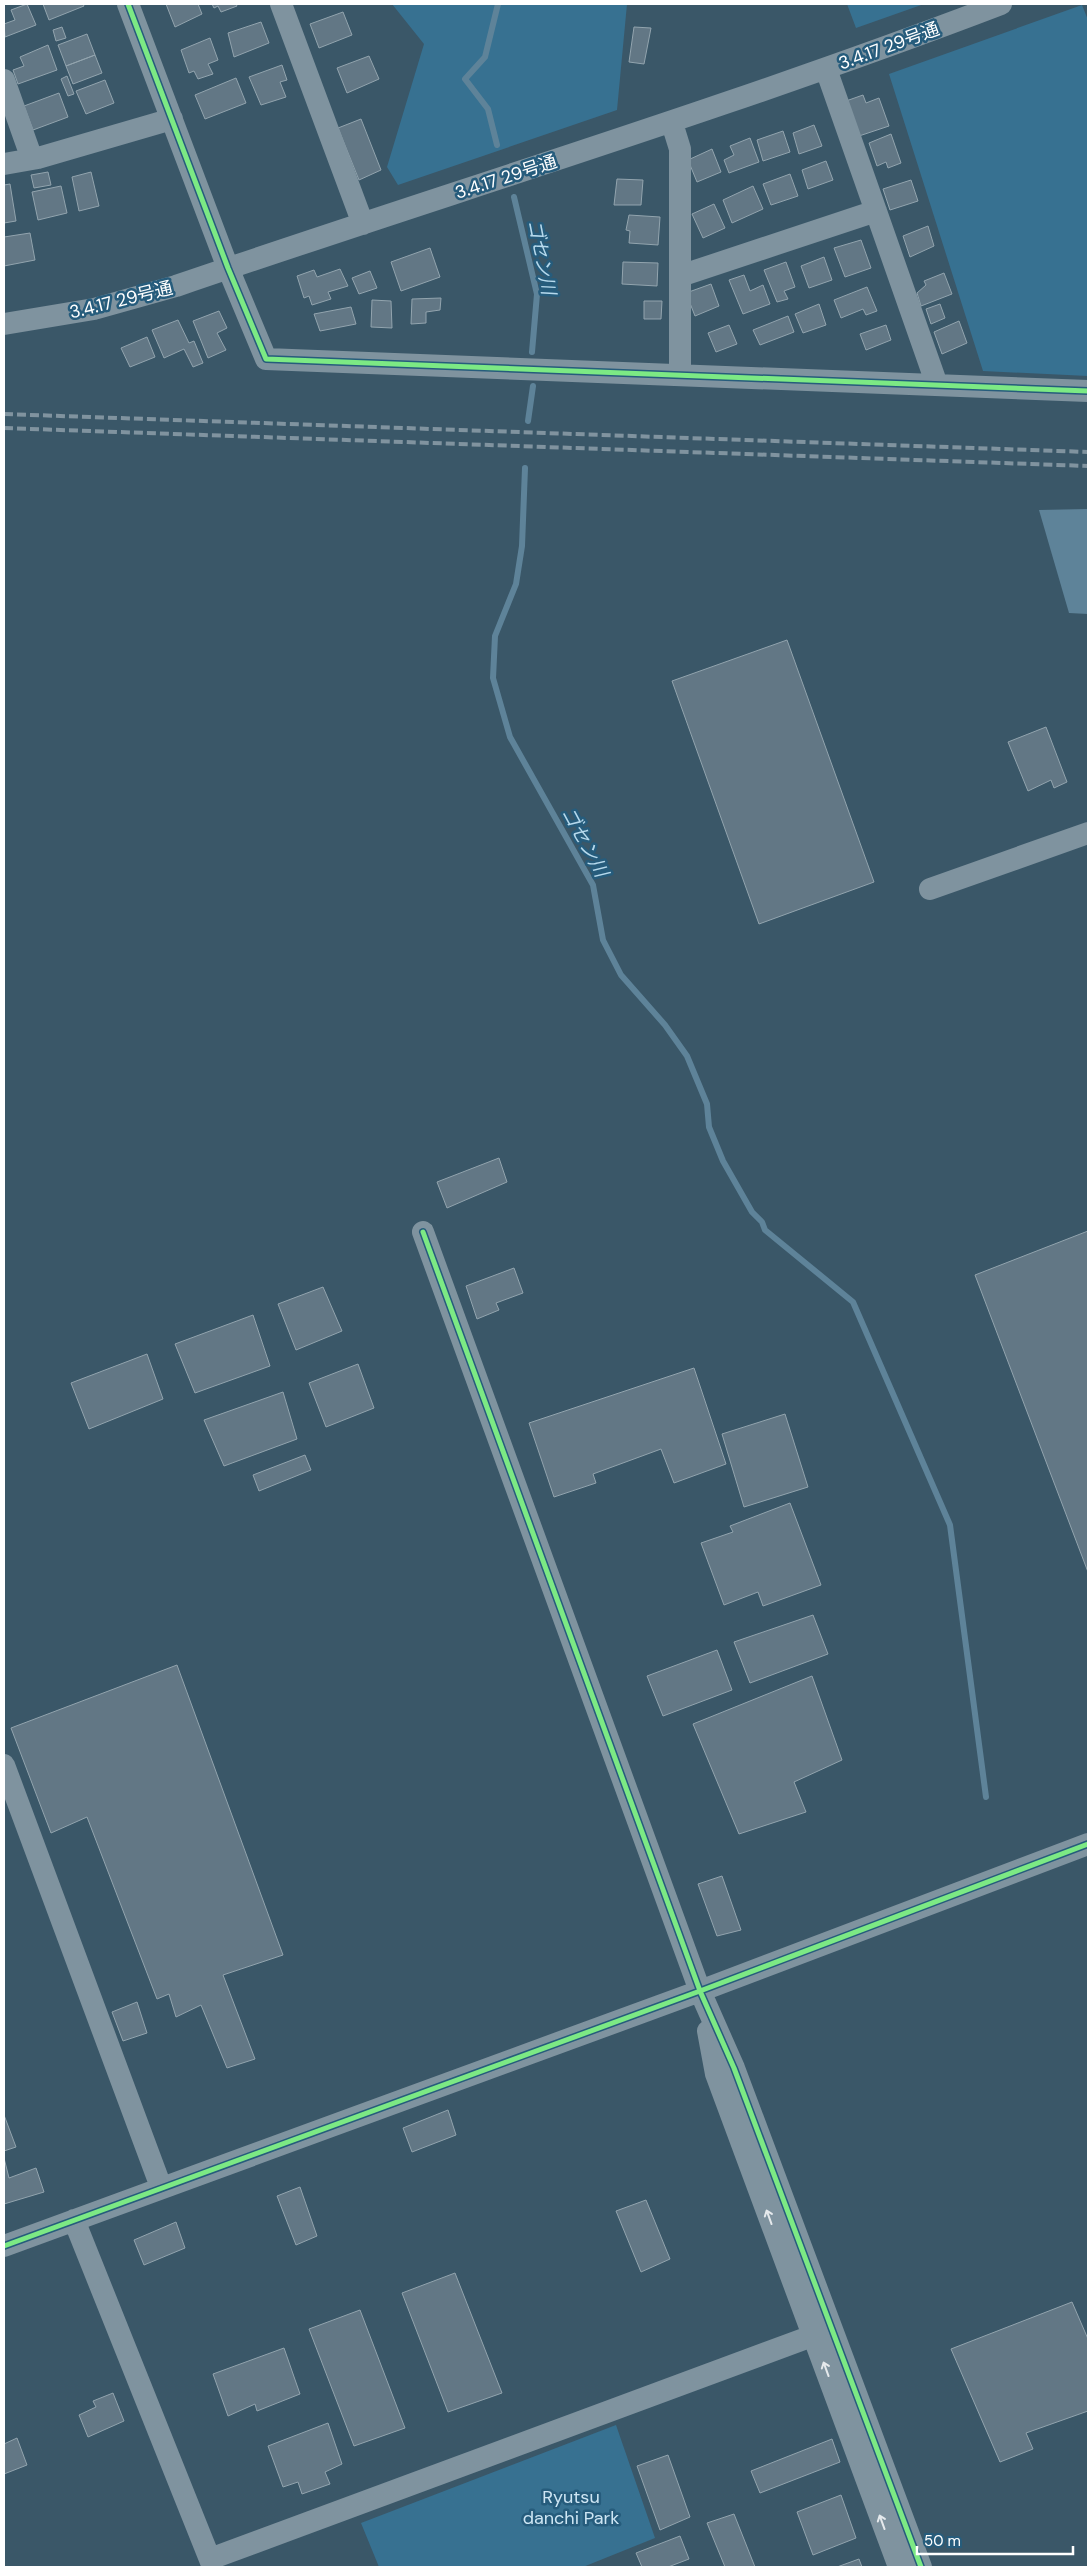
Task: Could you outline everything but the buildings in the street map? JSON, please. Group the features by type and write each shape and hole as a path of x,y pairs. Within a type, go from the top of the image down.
{"street":[{"path":"128,4 228,268 266,359 1088,390"},
{"path":"280,4 363,224"},
{"name":"3.4.17 29号通","path":"4,324 94,309 176,286 672,123 826,69 1001,4"},
{"path":"826,69 937,385"},
{"path":"4,80 32,159"},
{"path":"4,164 32,159 172,119"},
{"path":"672,123 680,149 680,375"},
{"path":"680,276 876,211"},
{"path":"930,889 1088,832"},
{"path":"423,1232 700,1990 734,2068 900,2567"},
{"path":"4,1765 161,2188"},
{"path":"4,2246 700,1990 1088,1844"},
{"path":"74,2220 211,2563 822,2332"},
{"path":"822,2332 921,2567"}],"green space":[{"path":"392,4 627,4 617,110 398,185 387,167 424,44"},
{"path":"847,4 924,4 856,28"},
{"path":"1082,5 1088,20 1088,376 983,371 889,74"},
{"name":"Ryutsu danchi Park","path":"616,2425 655,2538 583,2567 379,2567 361,2523"}],"shaded area":[{"path":"1088,509 1088,614 1069,613 1039,510"}],"waterway":[{"name":"ゴセン川","path":"497,145 488,109 465,79 485,57 498,4"},
{"name":"ゴセン川","path":"514,197 537,294 532,352"},
{"name":"ゴセン川","path":"528,421 533,386"},
{"name":"ゴセン川","path":"525,468 522,546 516,584 495,636 493,678 510,737 593,885 603,940 621,975 665,1025 687,1056 707,1104 709,1127 723,1161 752,1212 762,1222 765,1230 853,1302 950,1525 986,1797"}],"railway":[{"path":"4,414 1088,452"},
{"path":"4,428 1088,466"}],"cycle path":[{"path":"128,4 228,268 266,359 1088,391"},
{"path":"423,1232 700,1991 734,2068 921,2567"},
{"path":"4,2246 700,1991 1088,1844"}]}
